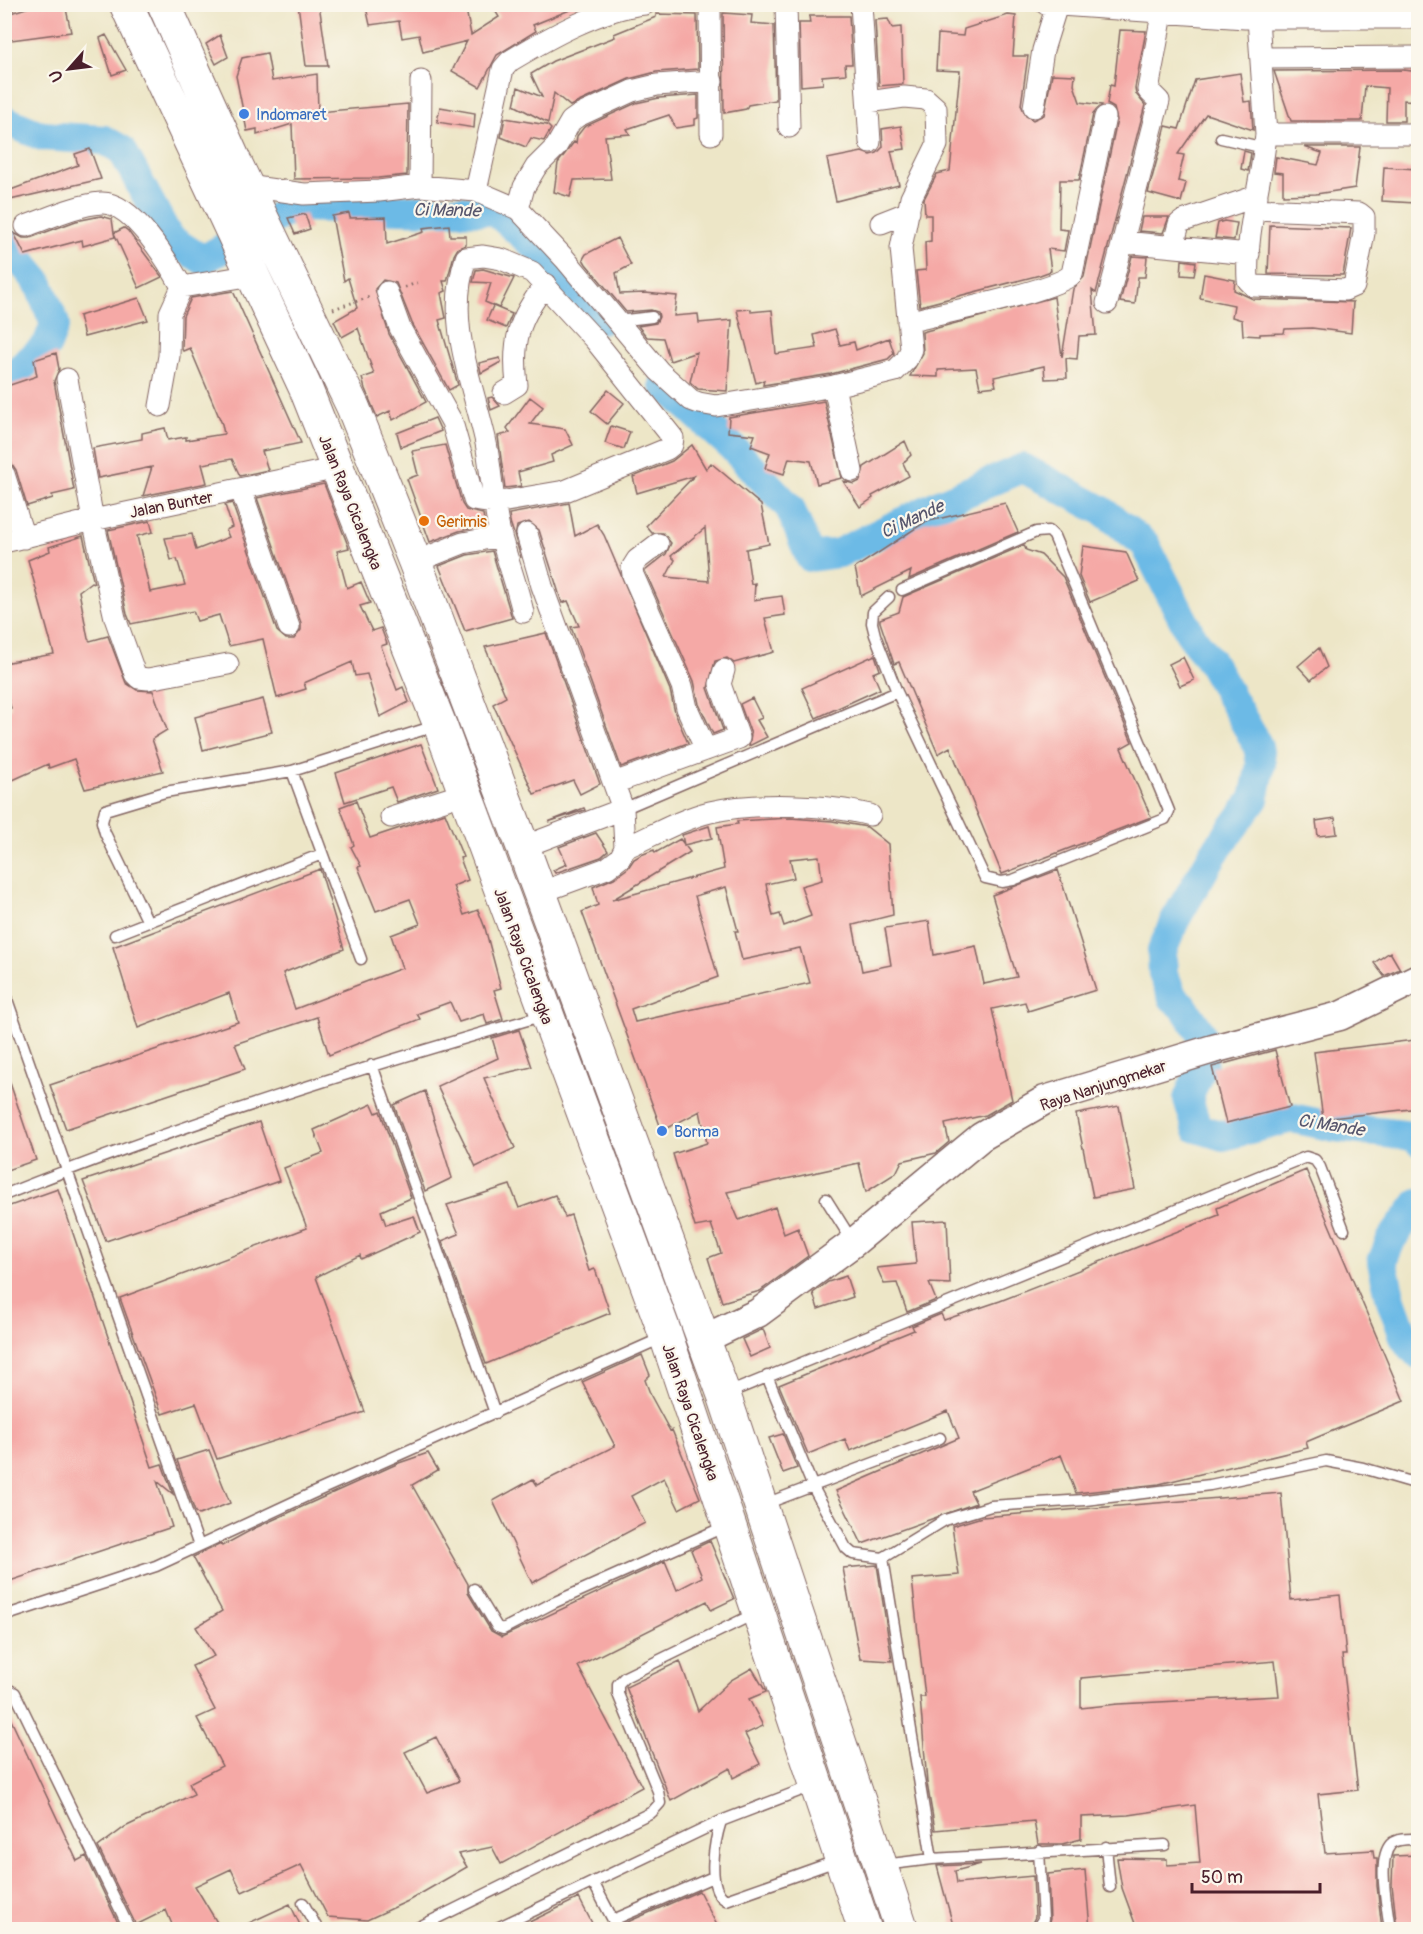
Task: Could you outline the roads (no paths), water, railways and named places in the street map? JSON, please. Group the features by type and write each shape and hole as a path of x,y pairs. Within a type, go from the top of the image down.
{"highway":[{"name":"Jalan Raya Cicalengka","path":"126,4 236,181 284,266 352,407 415,562 523,847 724,1395 902,1929"},
{"name":"Jalan Raya Cicalengka","path":"164,4 236,181 226,216 305,387 440,725 666,1336 865,1929"},
{"path":"254,276 284,266"}],"street":[{"path":"476,190 503,69 510,61 589,20 626,6 645,4"},
{"path":"710,4 711,134"},
{"path":"786,4 789,127"},
{"path":"861,4 870,142"},
{"path":"1046,4 1095,6 1162,14 1408,14"},
{"path":"1034,107 1041,59 1057,5"},
{"path":"1107,303 1159,101 1148,90 1162,14"},
{"path":"1173,246 1179,224 1224,208 1255,209 1352,211 1364,217 1364,233 1354,286 1349,289 1254,286 1248,280 1249,254 1255,209 1265,141 1262,58 1249,14"},
{"path":"1262,58 1419,57"},
{"path":"420,186 421,81"},
{"path":"518,209 524,187 536,167 556,147 571,121 578,116 632,92 657,85 711,81"},
{"path":"236,181 304,194 379,191 420,186 476,190 518,209 659,371 691,400 716,406 834,386 902,366 911,349 901,248 911,198 937,145 936,108 926,99 904,97 868,102"},
{"path":"908,322 1033,291 1068,279 1072,274 1105,117"},
{"path":"1265,141 1419,134"},
{"path":"26,226 75,209 101,203 121,209 138,223 182,287"},
{"path":"881,223 909,212"},
{"path":"1123,242 1249,254"},
{"path":"387,292 399,328 452,422 473,497 479,502 495,503 565,491 667,448 673,442 595,340 546,284 532,273 501,259 469,256 465,260 457,318 460,348 485,440 495,503 501,536 523,612"},
{"path":"182,287 254,276"},
{"path":"504,393 517,385 514,343 531,302 546,284"},
{"path":"160,406 169,356 170,313 182,287"},
{"path":"67,379 93,520 115,618 135,674 139,678 148,679 228,664"},
{"path":"834,386 852,471"},
{"name":"Jalan Bunter","path":"14,540 93,520 338,468"},
{"path":"4,474 14,540"},
{"path":"241,490 289,627"},
{"path":"527,534 546,597 623,809 625,848 620,858 607,868 539,893"},
{"path":"415,562 463,543 501,536"},
{"path":"658,544 637,561 632,568 633,575 682,686 687,708 706,750"},
{"path":"614,783 739,738 720,684 724,670"},
{"path":"391,817 465,793"},
{"path":"625,848 710,812 772,807 840,807 870,815"},
{"path":"523,847 623,809"},
{"name":"Raya Nanjungmekar","path":"704,1339 758,1312 853,1243 981,1137 1045,1100 1213,1049 1340,1016 1419,978"}],"lane":[{"path":"4,8 12,4"},
{"path":"1221,138 1265,141"},
{"path":"616,321 652,317"},
{"path":"889,597 873,612 872,622 897,692 980,872 985,878 1002,882 1013,880 1160,821 1168,815 1167,806 1054,536 1049,531 1036,532 902,590"},
{"path":"623,809 897,692"},
{"path":"148,922 105,833 102,822 105,810 165,792 292,771 440,725"},
{"path":"292,771 361,959"},
{"path":"115,935 322,854"},
{"path":"4,991 198,1546"},
{"path":"4,1194 65,1170 372,1065 545,1014"},
{"path":"372,1065 495,1413"},
{"path":"724,1395 1306,1157 1310,1157 1320,1167 1344,1230"},
{"path":"826,1199 853,1243"},
{"path":"4,1616 156,1566 666,1336"},
{"path":"766,1376 813,1487 846,1548 861,1556 883,1558 945,1520 991,1506 1085,1500 1210,1485 1326,1461 1363,1468 1419,1484"},
{"path":"762,1505 940,1438"},
{"path":"474,1589 497,1627 503,1629 553,1603 729,1525"},
{"path":"883,1558 932,1859"},
{"path":"413,1929 652,1812 660,1803 658,1791 618,1694 618,1684 625,1677 760,1611"},
{"path":"4,1687 15,1693 130,1929"},
{"path":"493,1929 721,1821 818,1784"},
{"path":"721,1821 716,1837 713,1877 721,1897 726,1900 842,1859"},
{"path":"1390,1929 1383,1867 1385,1854 1392,1843 1419,1839"},
{"path":"880,1865 1039,1851 1165,1845"},
{"path":"1106,1847 1110,1887"},
{"path":"1036,1929 1043,1918 1039,1851"},
{"path":"593,1882 616,1925 713,1877"},
{"path":"303,1903 318,1929"}],"waterway":[{"name":"Ci Mande","path":"4,120 42,136 104,140 122,150 169,238 203,260 294,207 495,211 553,262 603,319"},
{"name":"Ci Mande","path":"4,241 38,282 55,324 47,345 4,382"},
{"name":"Ci Mande","path":"664,385 732,447 790,508 810,557 839,553 939,504 1023,468 1103,511 1145,544 1191,635 1211,662 1258,746 1261,764 1254,799 1214,853 1175,920 1162,951 1163,974 1173,998 1183,1006 1201,1033 1203,1062 1188,1099 1197,1128 1223,1136 1292,1118 1335,1127 1412,1136 1418,1141"},
{"name":"Ci Mande","path":"1418,1203 1391,1240 1382,1262 1391,1300 1405,1339 1418,1354"}],"place":[{"name":"Indomaret","path":"244,114"},
{"name":"Gerimis","path":"424,521"},
{"name":"Borma","path":"662,1131"}]}
